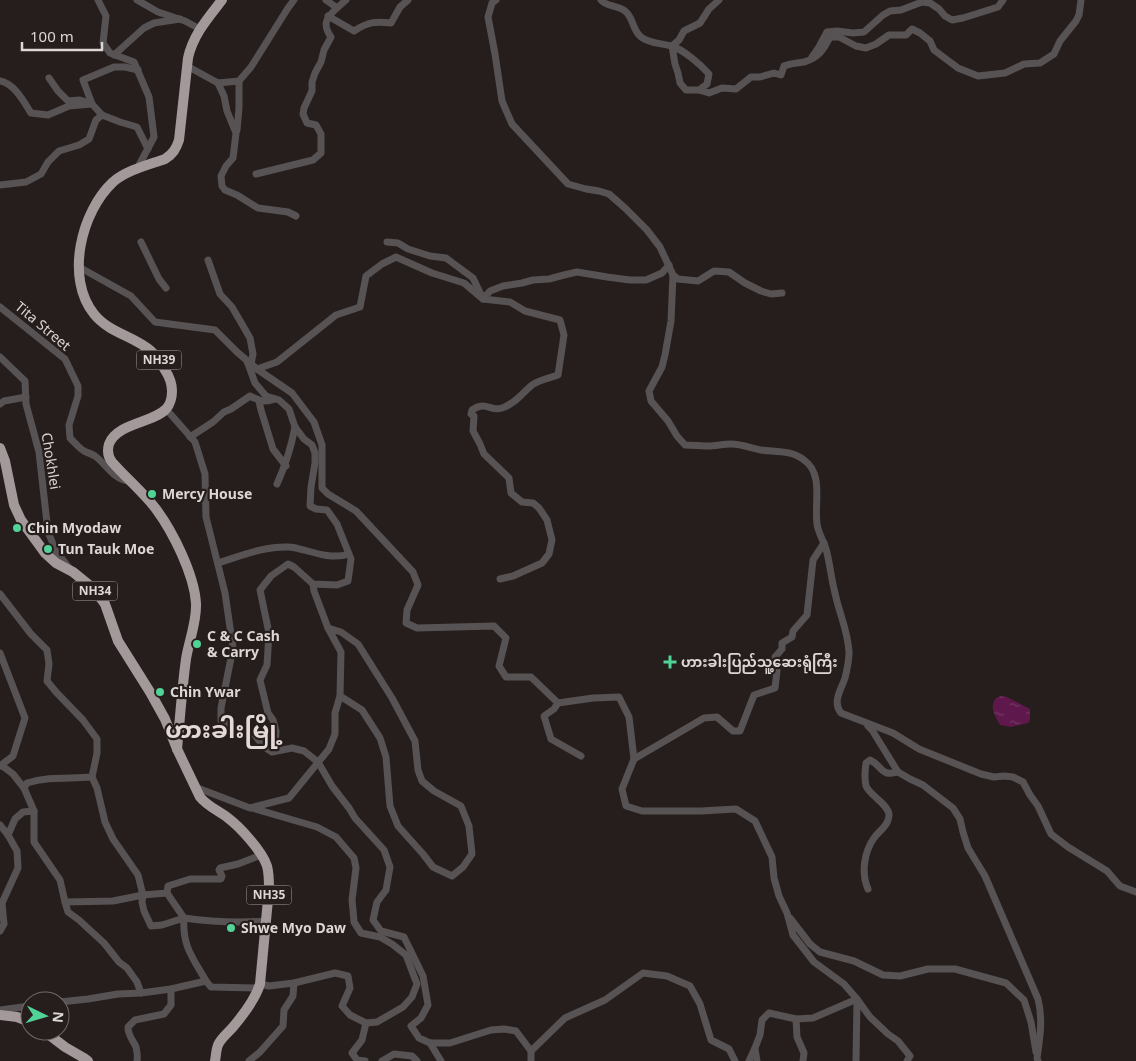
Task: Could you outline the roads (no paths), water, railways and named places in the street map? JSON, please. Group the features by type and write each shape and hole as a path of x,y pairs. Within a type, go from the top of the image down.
{"highway":[{"name":"NH39","path":"166,410 170,404 171,386 170,379 162,364 151,351 115,331 95,315 83,296 79,267 83,236 93,208 114,182 122,175 165,159 176,149 179,140 187,66 191,47 200,29 222,0"},
{"path":"166,410 123,430 113,437 108,448 109,458 129,481 140,490 157,511 172,535 189,572 195,595 196,620 186,660 178,749"},
{"name":"NH34","path":"0,448 5,461 14,505 21,520 45,553 56,563 73,572 90,585 105,604 118,641 165,719 178,749"},
{"name":"NH35","path":"178,749 203,801 239,827 266,863 269,876 267,921 259,986 248,1008 218,1045 215,1061"},
{"path":"0,1015 20,1018"},
{"path":"57,1041 88,1061"}],"street":[{"path":"98,0 106,16 103,43 110,53 134,62 149,97 154,137 136,169"},
{"path":"137,0 158,12 186,21 200,29"},
{"path":"218,83 238,80 251,67 294,0"},
{"path":"326,0 337,8"},
{"path":"256,174 313,160 321,153 321,134 316,125 307,122 303,114 312,91 315,73 331,37 327,30 326,20 346,0"},
{"path":"328,16 354,31 364,24 379,22 392,24 400,7 408,0"},
{"path":"496,0 492,3 488,17 502,101 512,124 568,184 586,190 609,194 647,230 660,247 673,275 671,321 662,367 649,392 651,401 685,445 732,444 761,450 785,451 797,455 806,461 812,469 816,478 815,509 817,526 829,561 849,652 848,666 837,700 837,709 841,713 893,733 919,749 981,774 994,777 1013,776 1023,782 1038,806 1051,834 1107,871 1120,886 1136,892"},
{"path":"601,0 603,3 625,11 630,16 633,27 640,37 652,42 672,46 702,67 709,74 707,84 699,90"},
{"path":"672,46 679,40 684,31 700,23 709,9 719,0"},
{"path":"810,60 827,32 864,32 890,11 900,10 922,2 930,3 952,20 998,7 1002,0"},
{"path":"672,46 680,83 686,90 699,90 709,93 722,88 736,89 751,77 760,77 774,73 782,75 784,66 816,57 824,50 830,37 839,37 856,46 866,48 889,35 906,35 912,29 930,41 934,50 958,68 978,76 1005,73 1024,64 1040,63 1054,54 1060,41 1076,22 1081,0"},
{"path":"114,54 144,28 154,23 180,19"},
{"path":"187,66 218,83 236,133"},
{"path":"138,70 114,67 82,80 92,104 102,115 137,126 148,149"},
{"path":"49,78 68,101 80,100 92,104"},
{"path":"238,80 239,108 234,158 226,166 221,176 222,186 225,190 258,208 288,212 296,216"},
{"path":"0,81 4,81 15,90 31,113 48,115 69,106 92,104"},
{"path":"0,185 26,182 41,174 48,162 58,151 79,145 89,139 96,120 102,115"},
{"path":"141,242 159,279 166,288"},
{"path":"387,242 398,243 430,256 446,258 473,278 483,299"},
{"path":"257,369 277,362 336,315 360,307 366,276 382,264 396,257 432,273 464,283 483,299 510,302 525,311 560,320 564,335 558,375 534,384 514,403 501,409 482,406 472,410 471,414 474,416 473,431 484,454 509,478 511,493 522,502 533,504 539,508 547,520 552,540 549,554 542,563 513,576 500,579"},
{"path":"208,260 220,294 232,307 250,338 253,354 249,362 255,383 266,396 279,400 289,409 294,427 291,449 286,466 277,484"},
{"path":"483,299 490,291 503,286 549,279 577,272 600,277 646,280 662,273 669,266"},
{"path":"79,267 131,296 155,322 215,330 257,369 292,393 314,422 322,445 322,488 328,494 356,511 414,572 418,585 407,610 406,623 417,628 494,626 506,638 500,666 506,677 531,677 558,703"},
{"path":"673,275 678,279 698,281 714,271 729,272 761,291 771,294 782,293"},
{"name":"Tita Street","path":"0,307 65,359 78,386 78,396 69,425 70,438 124,481 129,481"},
{"name":"Chokhlei","path":"0,357 25,382 26,404 39,452 48,532 56,551 73,572"},
{"path":"190,437 250,396 259,401 267,402 275,399"},
{"path":"0,404 4,401 26,397"},
{"path":"259,401 273,449 286,466"},
{"path":"166,410 195,442 205,474 206,516 225,593 233,648 221,708 221,720 232,728 251,730 263,746 272,752 292,748 304,751 318,762 332,786 355,818 384,850 390,867 386,890 377,902 373,920 381,931 404,937 423,976 428,1005 421,1018 411,1026 419,1038 430,1043 450,1043 491,1030 504,1029 516,1031 531,1051 531,1061"},
{"path":"276,751 276,731 273,720 268,713 260,680 267,666 269,632 260,590 271,576 288,564 313,584 337,585 348,581 351,559 337,524 327,510 316,509 310,506 315,453 312,445 294,427"},
{"path":"634,758 704,718 717,717 732,731 740,731 754,695 775,688 777,671 775,657 782,649 782,643 792,637 793,630 807,615 813,560 824,544"},
{"path":"218,563 262,549 288,547 295,547 331,557 349,554"},
{"path":"250,808 288,798 329,749 336,734 335,713 340,696 341,652 328,628 313,584"},
{"path":"0,594 31,634 47,650 49,664 47,681 83,720 96,739 97,753 92,777 97,788 105,822 113,840 138,875 143,895 144,911 151,926 162,925 184,918 242,923 267,921"},
{"path":"328,628 341,632 358,644 378,675 415,741 418,770 422,781 434,791 461,806 469,826 472,854 463,867 452,876 432,867 424,854 398,826 390,806 386,758 380,738 362,710 340,696"},
{"path":"0,653 25,718 13,756 1,765 24,788 34,811 34,842 60,880 68,912 104,943 119,962 127,968 137,982 141,993"},
{"path":"581,756 551,739 544,716 554,709 558,703 593,698 619,697 630,718 634,758 622,789 626,806 642,811 701,812 736,808 755,821 772,857 774,878 793,935 814,962 844,984 870,1017 898,1041 910,1056 907,1061"},
{"path":"863,722 872,730 898,772 930,790 953,808 960,819 962,832 968,848 985,876 1038,999 1041,1012 1037,1060"},
{"path":"868,889 864,872 866,854 875,836 884,828 889,813 886,807 867,787 864,773 866,763 870,760 873,761 887,774 898,772"},
{"path":"24,788 27,783 38,780 92,777"},
{"path":"195,787 250,808 317,827 336,837 354,858 356,868 352,900 354,922 361,933 380,937 406,955 417,984 412,997 403,1007 377,1022 366,1023 350,1015 342,1006 350,988 348,976 335,973 294,983 269,986 211,987 189,952 183,932 184,918 167,893 168,886 190,879 221,879 220,868 238,864 261,855"},
{"path":"8,836 15,819 22,812 34,811"},
{"path":"0,825 17,852 18,868 2,903 4,924 0,931"},
{"path":"64,902 114,901 143,895 167,893"},
{"path":"787,914 810,944 820,952 854,961 883,974 900,976 928,970 955,969 1006,983 1024,1000 1037,1060"},
{"path":"531,1051 565,1018 605,1000 643,973 667,976 690,986 700,1004 711,1040 730,1049 736,1061"},
{"path":"70,1001 171,989 206,981"},
{"path":"249,1061 260,1052 283,1026 284,1010 293,996 294,983"},
{"path":"138,1061 135,1046 128,1034 128,1027 135,1020 164,1014 171,1005 171,989"},
{"path":"748,1061 760,1035 762,1020 769,1013 796,1019 813,1018 857,999"},
{"path":"856,1061 857,999"},
{"path":"0,1010 20,1007"},
{"path":"796,1019 797,1037 804,1053 803,1061"},
{"path":"365,1061 357,1060 352,1052 362,1040 366,1023"},
{"path":"430,1043 441,1061"},
{"path":"755,1048 757,1061"},
{"path":"382,1061 394,1054 412,1056 417,1061"}],"water":[{"path":"1001,696 1007,697 1030,709 1030,720 1028,723 1011,727 1000,725 993,705 996,698"}],"place":[{"name":"Mercy House","path":"152,494"},
{"name":"Chin Myodaw","path":"17,528"},
{"name":"Tun Tauk Moe","path":"48,549"},
{"name":"C & C Cash & Carry","path":"197,644"},
{"name":"ဟားခါးပြည်သူ့ဆေးရုံကြီး","path":"670,662"},
{"name":"Chin Ywar","path":"160,692"},
{"name":"Shwe Myo Daw","path":"231,928"}],"district":[{"name":"ဟားခါးမြို့","path":"224,730"}]}
